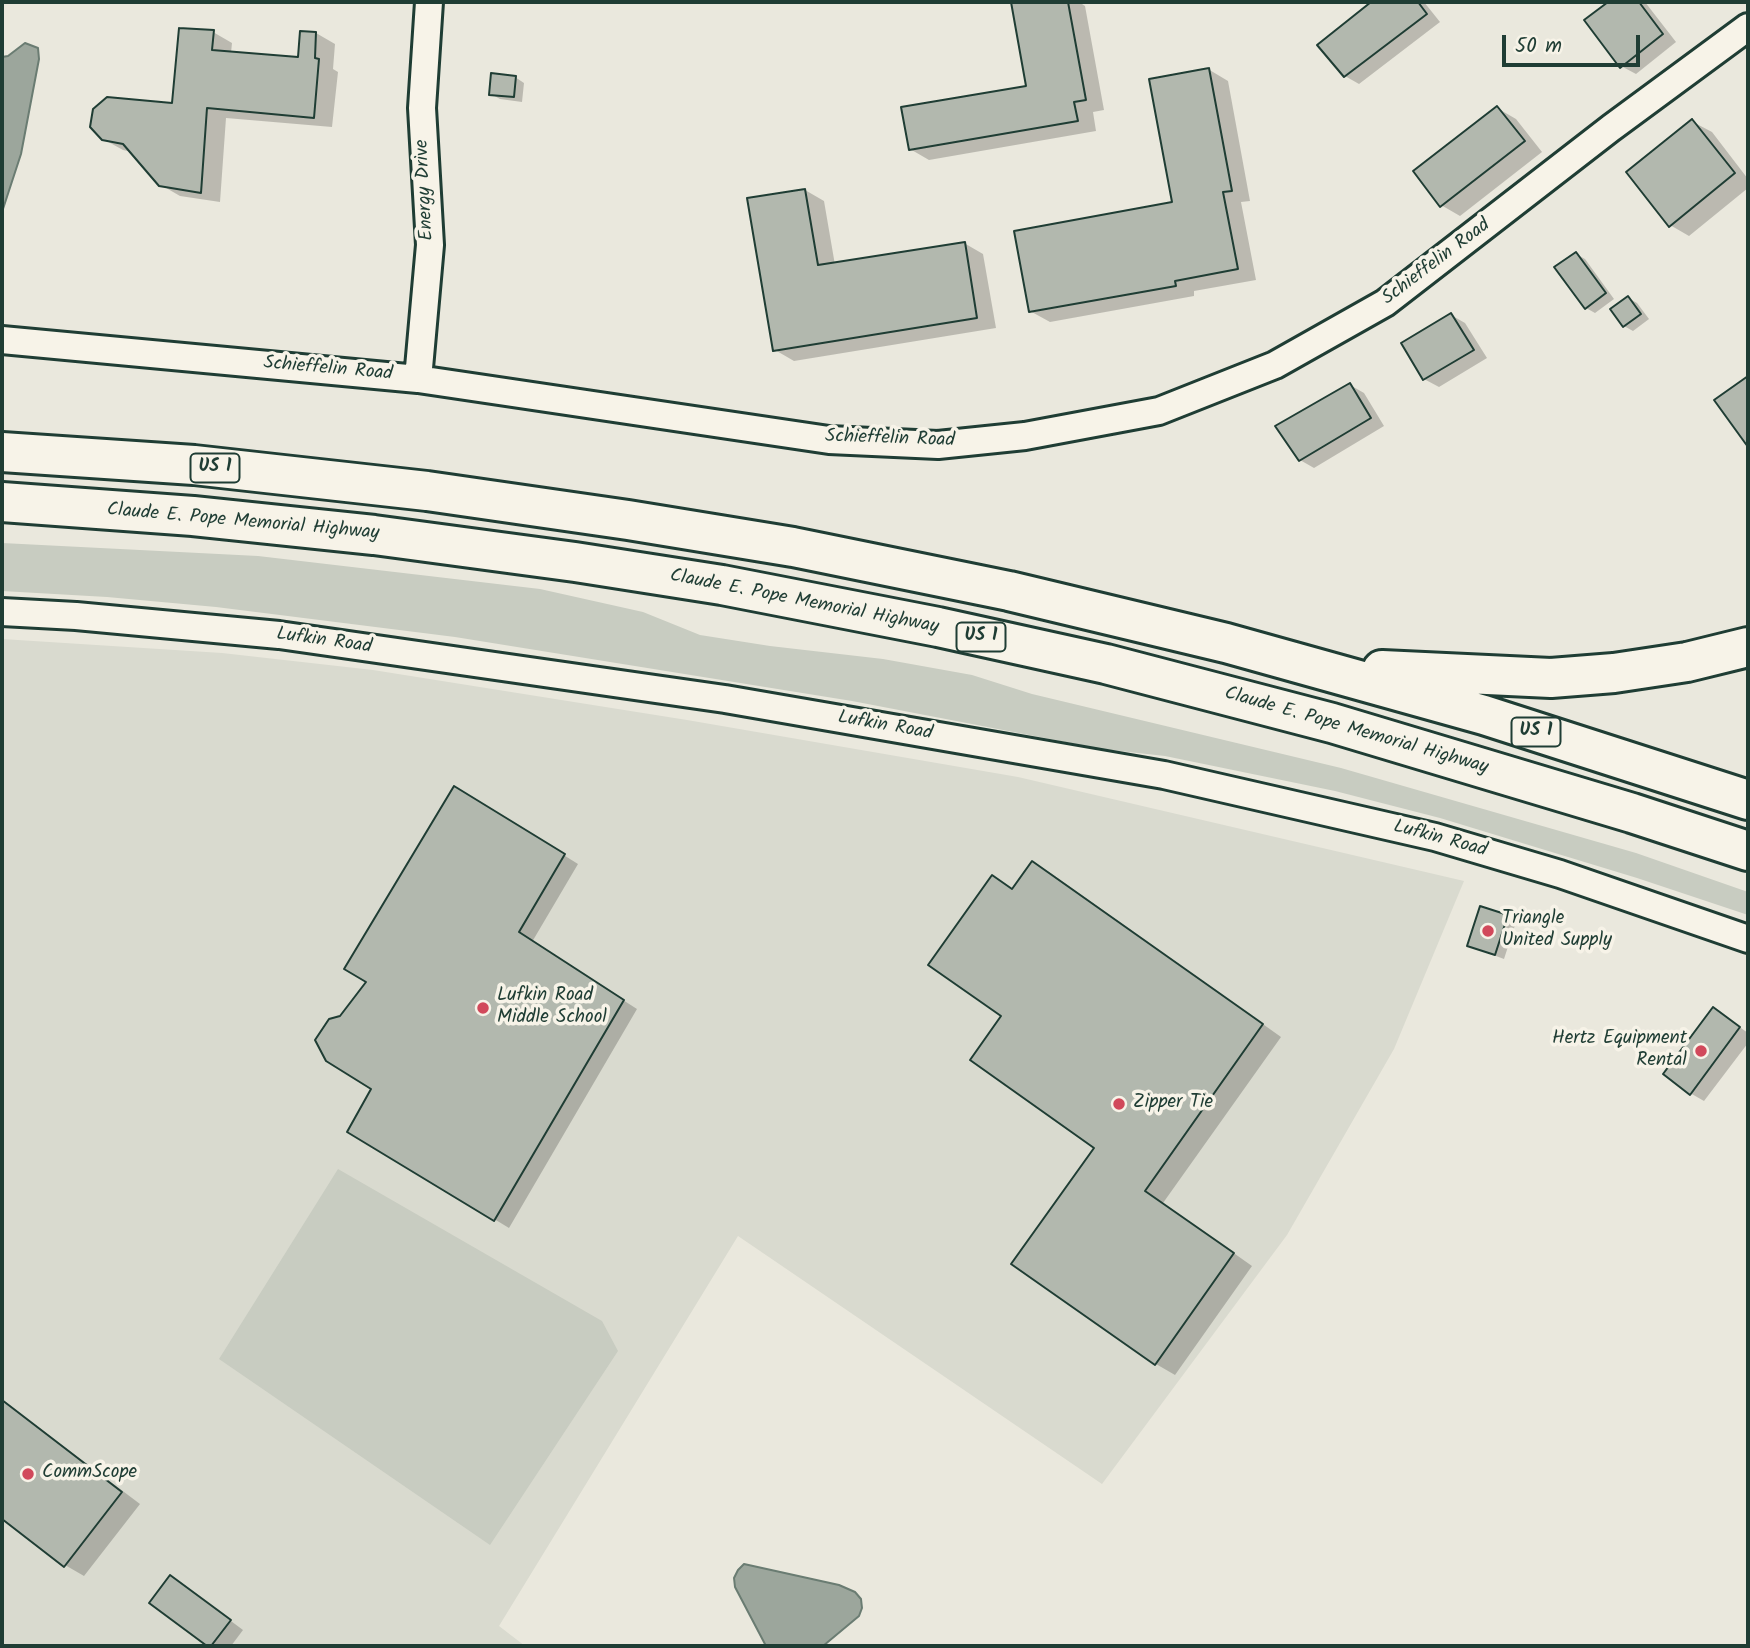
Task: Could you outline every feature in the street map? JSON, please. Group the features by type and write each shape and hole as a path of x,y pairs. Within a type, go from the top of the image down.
{"highway":[{"name":"US 1","path":"2,452 207,467 427,491 793,547 997,589 1226,642 1484,715 1748,800"},
{"name":"Claude E. Pope Memorial Highway","path":"2,502 193,516 401,538 722,585 938,627 1106,664 1332,723 1620,809 1748,851"},
{"path":"1323,668 1551,678 1614,673 1687,662 1748,647"}],"street":[{"name":"Energy Drive","path":"418,379 430,245 422,108 429,2"},
{"name":"Schieffelin Road","path":"2,340 418,379 829,440 938,445 1025,436 1159,411 1275,365 1385,303 1611,128 1747,29"},
{"name":"Lufkin Road","path":"2,612 76,616 279,635 724,699 1164,775 1447,841 1560,874 1748,939"}],"shaded area":[{"path":"25,43 38,48 39,59 21,154 2,212 2,57 8,56"},
{"path":"2,543 258,556 540,589 643,612 700,635 883,659 972,675 1032,694 1341,768 1636,853 1748,892 1748,915 1440,818 1335,791 1165,756 1102,749 852,701 455,637 216,607 2,591"},
{"path":"2,639 222,653 373,670 687,720 1018,777 1464,881 1394,1049 1287,1235 1102,1484 738,1236 499,1626 525,1646 2,1646"},
{"path":"338,1169 602,1321 618,1351 490,1545 219,1359"},
{"path":"744,1564 839,1585 855,1592 861,1599 859,1616 823,1646 766,1646 735,1587 734,1578"}],"building":[{"path":"1011,2 1068,2 1086,100 1074,102 1078,121 909,150 901,107 1026,86"},
{"path":"1371,2 1418,2 1427,14 1344,77 1317,45"},
{"path":"1608,2 1639,2 1663,34 1620,68 1584,20"},
{"path":"179,28 214,30 212,50 298,57 300,31 316,32 315,58 319,59 314,118 207,108 201,193 159,186 123,144 102,140 90,127 93,109 107,97 172,103"},
{"path":"1209,68 1232,191 1223,192 1238,269 1175,281 1176,286 1029,312 1014,231 1172,202 1149,79"},
{"path":"491,73 516,76 514,97 489,95"},
{"path":"1497,106 1525,141 1440,207 1413,171"},
{"path":"1692,119 1735,173 1669,227 1626,172"},
{"path":"805,189 818,265 965,242 977,318 773,351 747,198"},
{"path":"1576,252 1606,293 1585,309 1554,267"},
{"path":"1628,296 1641,314 1623,327 1610,309"},
{"path":"1451,313 1474,350 1423,380 1401,343"},
{"path":"1748,376 1748,447 1714,400"},
{"path":"1350,383 1371,418 1299,461 1275,426"},
{"name":"Lufkin Road Middle School","path":"454,786 565,854 519,932 624,1000 494,1221 347,1132 371,1089 326,1061 315,1040 329,1019 340,1016 366,982 344,969"},
{"name":"Zipper Tie","path":"1032,861 1263,1024 1145,1191 1234,1253 1155,1365 1011,1264 1094,1148 970,1060 1001,1016 928,965 992,875 1012,889"},
{"name":"Triangle United Supply","path":"1480,906 1508,915 1495,955 1467,946"},
{"name":"Hertz Equipment Rental","path":"1713,1007 1740,1027 1690,1095 1663,1074"},
{"path":"2,1400 122,1492 64,1567 2,1519"},
{"path":"170,1575 231,1620 211,1646 207,1646 149,1603"}],"place":[{"name":"Triangle United Supply","path":"1488,931"},
{"name":"Lufkin Road Middle School","path":"483,1008"},
{"name":"Hertz Equipment Rental","path":"1701,1051"},
{"name":"Zipper Tie","path":"1119,1104"},
{"name":"CommScope","path":"28,1474"}]}
